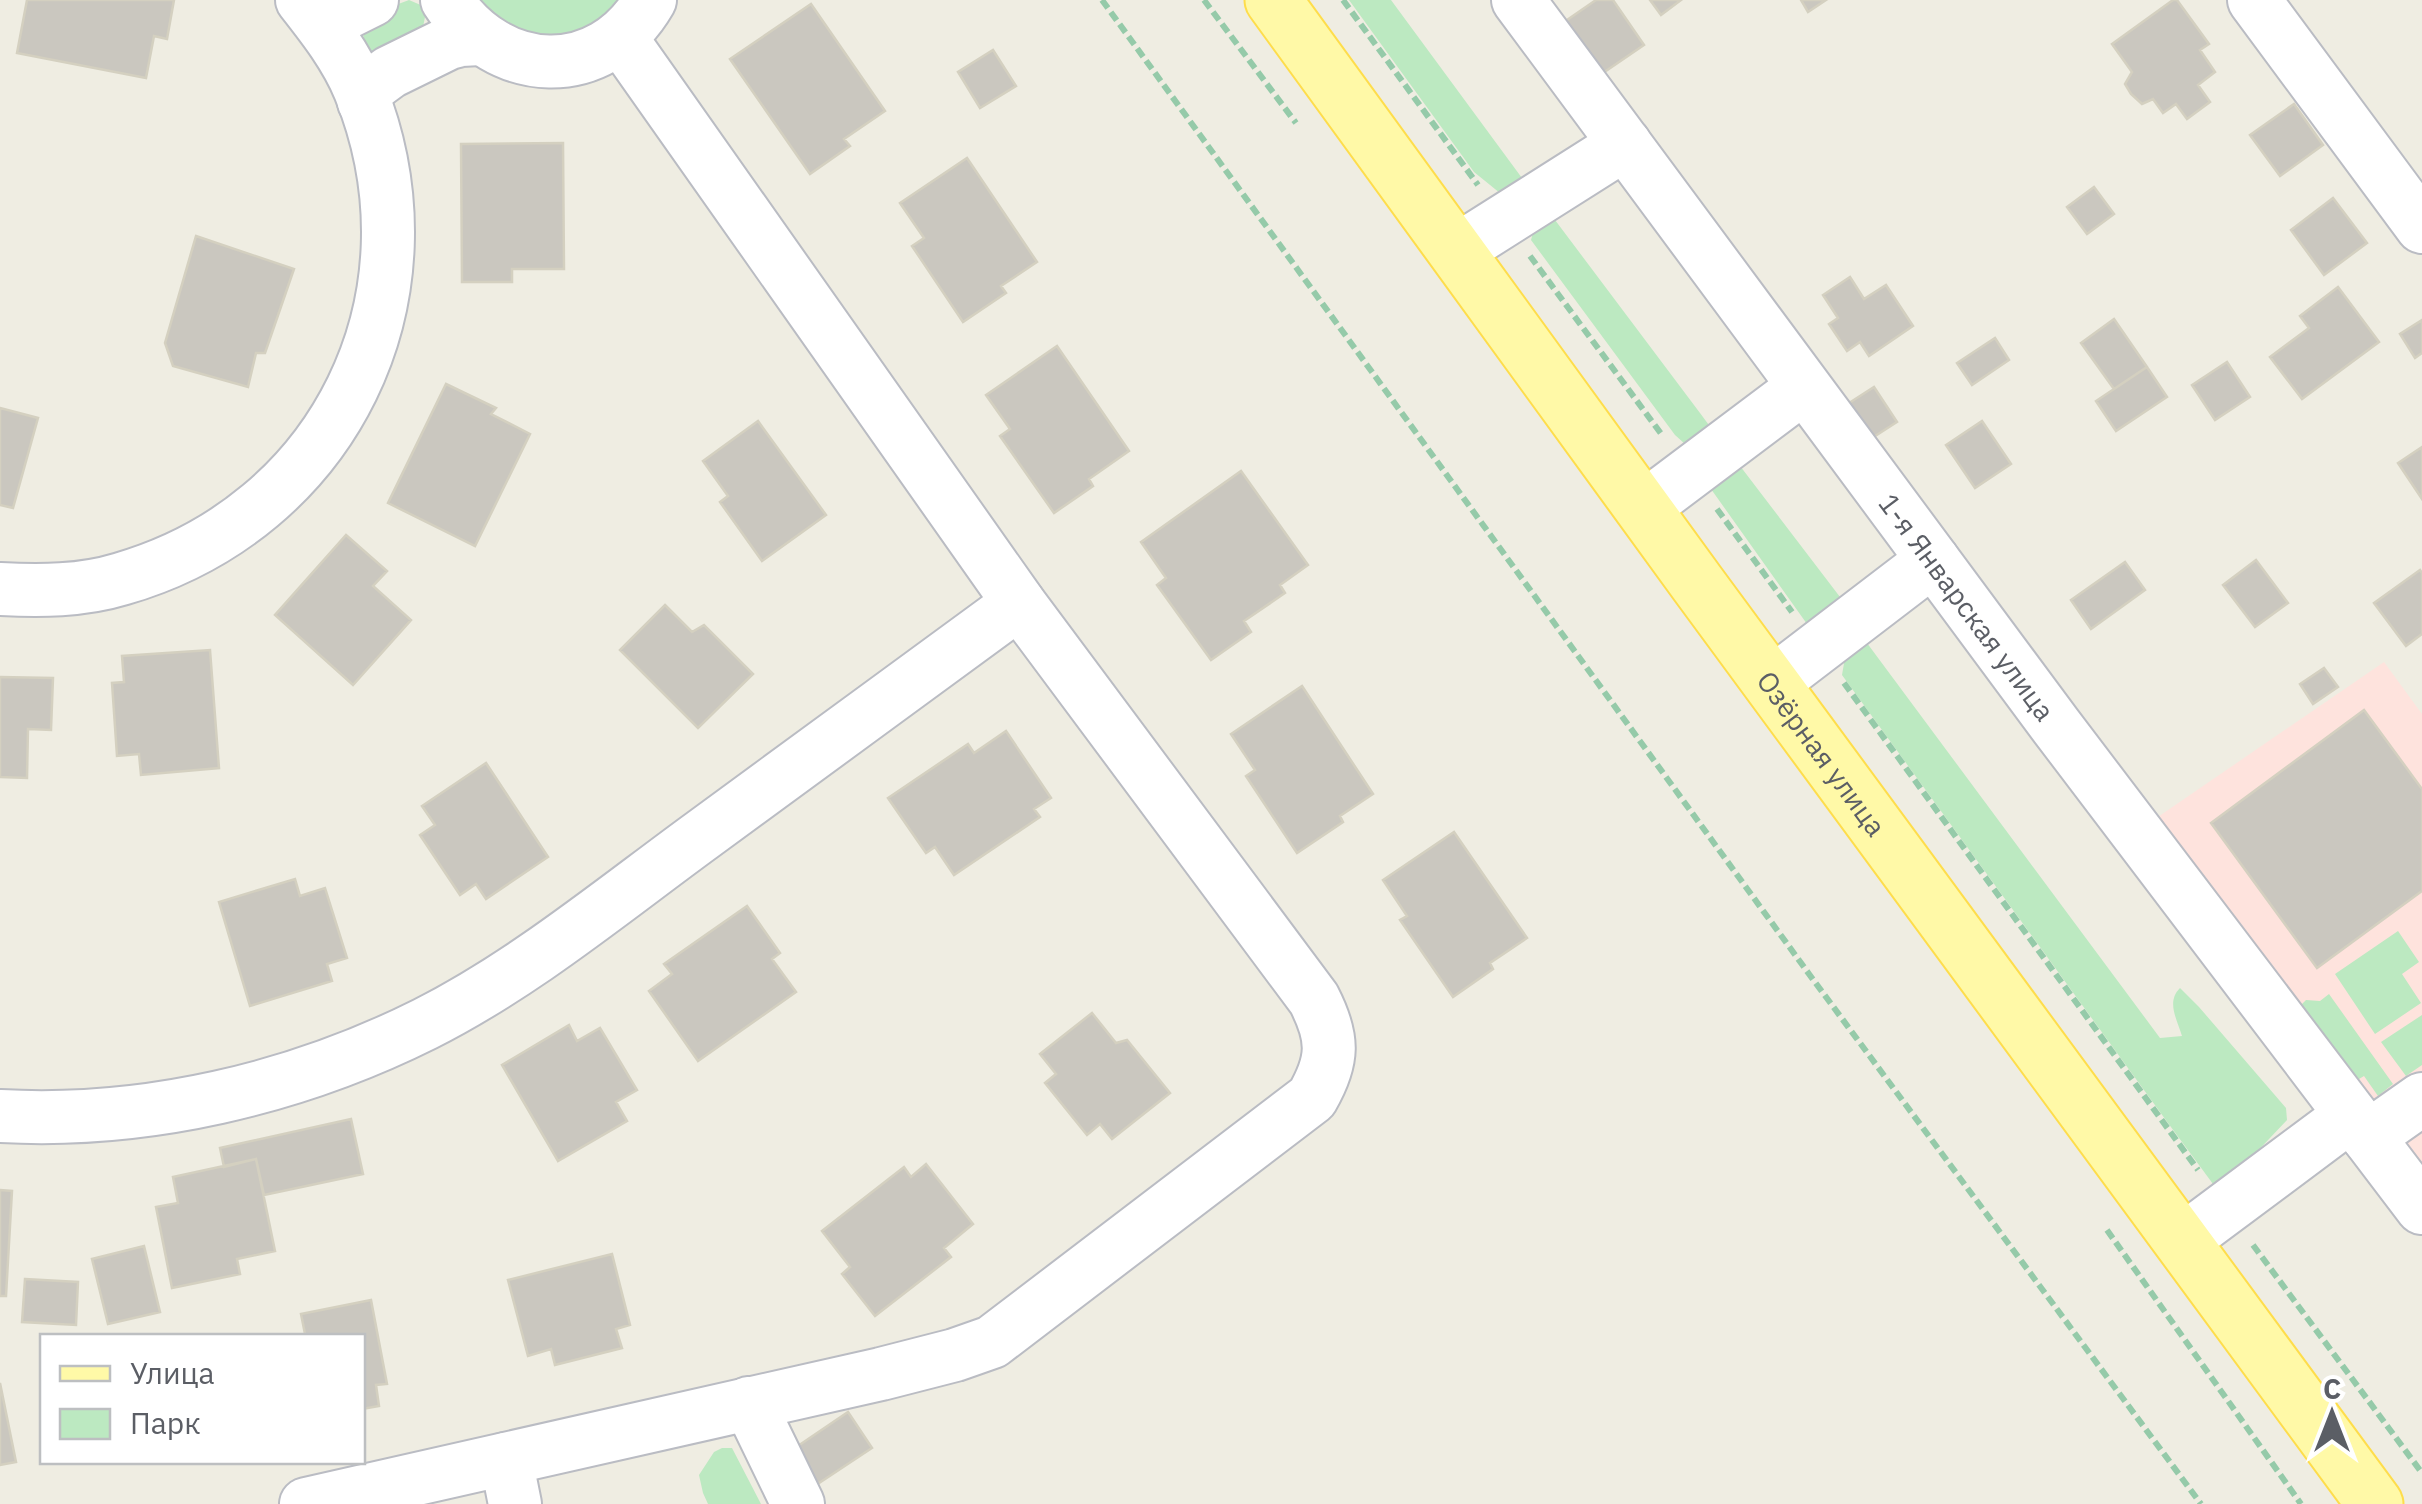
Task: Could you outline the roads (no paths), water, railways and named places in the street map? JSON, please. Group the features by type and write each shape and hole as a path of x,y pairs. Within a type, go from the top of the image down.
{"main road":[{"name":"Озёрная улица","path":"1273,0 2376,1504"}],"street":[{"path":"306,5 346,13 372,0"},
{"path":"306,1504 510,1482 748,1404 881,1374 992,1342 1312,1098 1326,1074 1330,1048 1324,1018 1314,999 1019,603 635,19 594,52 565,60 535,61 506,53 480,39 461,22 446,0"},
{"name":"1-я Январская улица","path":"1518,0 1804,388 2422,1208"},
{"path":"2254,0 2422,227"},
{"path":"0,589 48,591 118,580 184,557 244,520 296,473 338,416 368,353 385,285 389,215 379,146 358,86 328,32 306,5"},
{"path":"364,102 371,86 390,72 449,43 480,39"},
{"path":"1456,251 1625,144"},
{"path":"1643,508 1804,388"},
{"path":"1772,683 1933,560"},
{"path":"0,1116 100,1116 252,1090 336,1064 426,1023 519,968 1019,603"},
{"path":"2182,1242 2226,1208 2360,1126 2422,1100"},
{"path":"748,1404 798,1504"}]}
